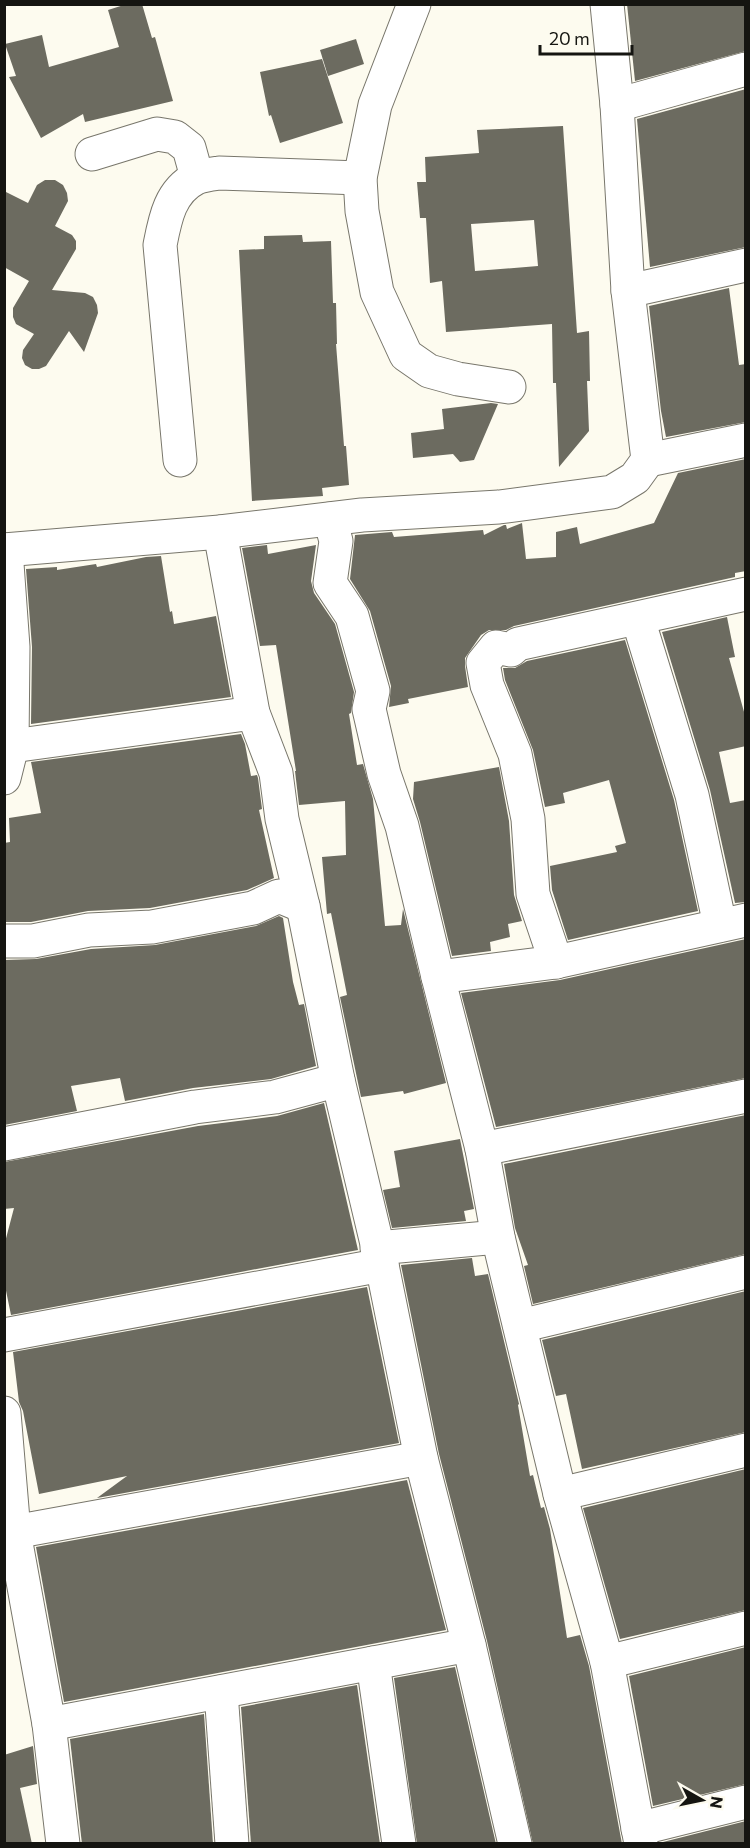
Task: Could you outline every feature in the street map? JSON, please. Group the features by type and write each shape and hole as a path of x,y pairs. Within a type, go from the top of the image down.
{"street":[{"path":"414,4 375,105 360,178 362,211 377,292 406,355 429,371 458,380 509,387"},
{"path":"4,778 12,746 13,647 5,550 220,532 362,515 499,507 612,492 635,478 648,460 628,291 617,105 606,4"},
{"path":"617,105 746,69"},
{"path":"92,154 157,134 175,137 189,148 197,177"},
{"path":"180,460 160,245 166,214 178,192 197,177 219,172 360,178"},
{"path":"628,291 746,265"},
{"path":"648,460 746,440"},
{"path":"330,519 336,541 330,583 352,616 373,691 369,709 384,774 402,826 482,1149 498,1237 560,1494 607,1662 639,1836 746,1802"},
{"path":"220,532 252,713 276,773 282,819 303,906 338,1080 379,1257 421,1458 469,1645 515,1844"},
{"path":"556,962 533,894 528,819 515,754 487,685 483,663 496,647 511,650 518,644 746,594"},
{"path":"438,977 556,962 733,923 639,619"},
{"path":"12,746 252,713"},
{"path":"4,941 33,941 89,930 152,927 253,908 279,896 303,906"},
{"path":"4,1144 195,1107 275,1097 338,1080"},
{"path":"482,1149 746,1096"},
{"path":"4,1335 379,1257 498,1237"},
{"path":"520,1326 746,1272"},
{"path":"4,1413 14,1532 49,1724 63,1844"},
{"path":"560,1494 746,1450"},
{"path":"14,1532 421,1458"},
{"path":"607,1662 746,1628"},
{"path":"49,1724 469,1645"},
{"path":"373,1663 399,1844"},
{"path":"221,1692 232,1844"}],"building":[{"path":"127,4 142,4 152,38 155,37 173,101 85,122 83,114 41,138 9,77 16,76 5,44 42,35 49,67 119,47 108,10"},
{"path":"627,4 746,4 746,51 635,81"},
{"path":"356,39 364,64 328,76 320,50"},
{"path":"322,59 343,123 280,143 271,115 269,116 260,72"},
{"path":"746,89 746,247 650,267 637,119"},
{"path":"563,126 577,333 589,331 590,381 587,381 589,431 559,467 556,383 553,383 552,324 446,332 442,281 430,283 426,218 420,218 417,182 426,182 425,157 479,153 477,130","holes":["534,220 538,266 475,271 471,224"]},
{"path":"45,180 55,180 63,185 68,201 55,226 72,235 76,241 76,249 52,290 85,293 93,297 98,313 84,352 69,331 46,366 32,369 25,365 22,358 23,350 34,334 16,324 13,317 13,308 29,281 4,267 4,191 28,203 37,185"},
{"path":"302,235 303,242 331,241 333,303 336,303 336,344 349,485 322,488 323,496 252,501 239,250 264,249 264,236"},
{"path":"729,288 739,365 746,364 746,422 666,437 649,306"},
{"path":"498,404 474,460 460,462 453,454 413,458 411,433 444,429 442,409"},
{"path":"746,459 746,571 735,573 735,577 514,626 506,630 489,630 481,635 465,658 468,687 408,699 409,703 389,707 391,686 370,611 350,579 355,535 392,532 394,537 483,530 484,535 504,525 507,529 522,523 526,559 556,557 556,532 577,527 580,544 654,523 678,473"},
{"path":"267,545 268,554 316,545 311,581 314,593 335,624 354,692 349,714 357,765 363,764 373,799 385,926 401,925 403,909 446,1083 404,1094 403,1091 361,1097 340,997 347,995 331,913 327,914 322,857 346,855 345,801 299,805 296,771 276,645 260,646 242,548"},
{"path":"161,556 174,624 216,616 231,697 31,724 32,647 26,569 57,567 57,570 96,564 97,567"},
{"path":"727,617 735,657 729,658 746,719 746,746 719,752 730,803 746,800 746,902 735,903 710,790 662,632"},
{"path":"625,640 674,800 698,911 568,940 552,890 550,866 617,852 615,846 626,843 609,780 563,793 565,803 545,807 533,750 505,680 503,668 515,668 527,661"},
{"path":"241,734 251,776 257,775 258,778 262,809 259,810 274,878 247,890 150,908 88,911 31,922 4,922 4,843 10,842 9,818 41,813 31,762"},
{"path":"499,767 509,821 514,895 522,921 508,924 510,937 490,942 491,951 452,956 413,799 414,782"},
{"path":"279,916 283,918 293,982 299,1005 304,1004 316,1066 271,1079 193,1088 125,1101 120,1078 71,1086 77,1111 4,1125 4,960 36,959 91,949 155,945 256,926"},
{"path":"746,939 746,1078 496,1127 461,993 560,980"},
{"path":"324,1103 358,1250 11,1315 4,1281 4,1246 14,1208 4,1209 4,1162 198,1126 277,1116"},
{"path":"746,1115 746,1254 533,1304 524,1266 528,1265 515,1228 504,1164"},
{"path":"460,1139 474,1209 464,1211 466,1221 392,1228 383,1190 400,1187 394,1151"},
{"path":"472,1258 475,1276 488,1274 519,1404 530,1476 533,1475 541,1508 544,1507 550,1529 567,1638 580,1635 589,1666 622,1844 533,1844 487,1641 439,1454 401,1265"},
{"path":"367,1287 399,1443 97,1498 127,1476 39,1494 23,1411 19,1402 13,1352"},
{"path":"746,1291 746,1432 582,1469 566,1394 556,1396 542,1340"},
{"path":"746,1469 746,1610 620,1639 583,1508"},
{"path":"407,1480 446,1630 64,1702 36,1547"},
{"path":"746,1647 746,1784 653,1806 629,1676"},
{"path":"455,1667 496,1844 417,1844 394,1678"},
{"path":"357,1685 380,1844 251,1844 241,1707"},
{"path":"204,1714 213,1844 82,1844 70,1739"},
{"path":"33,1746 37,1784 20,1788 32,1844 4,1844 4,1755"},
{"path":"746,1821 746,1844 659,1844 659,1843"}]}
